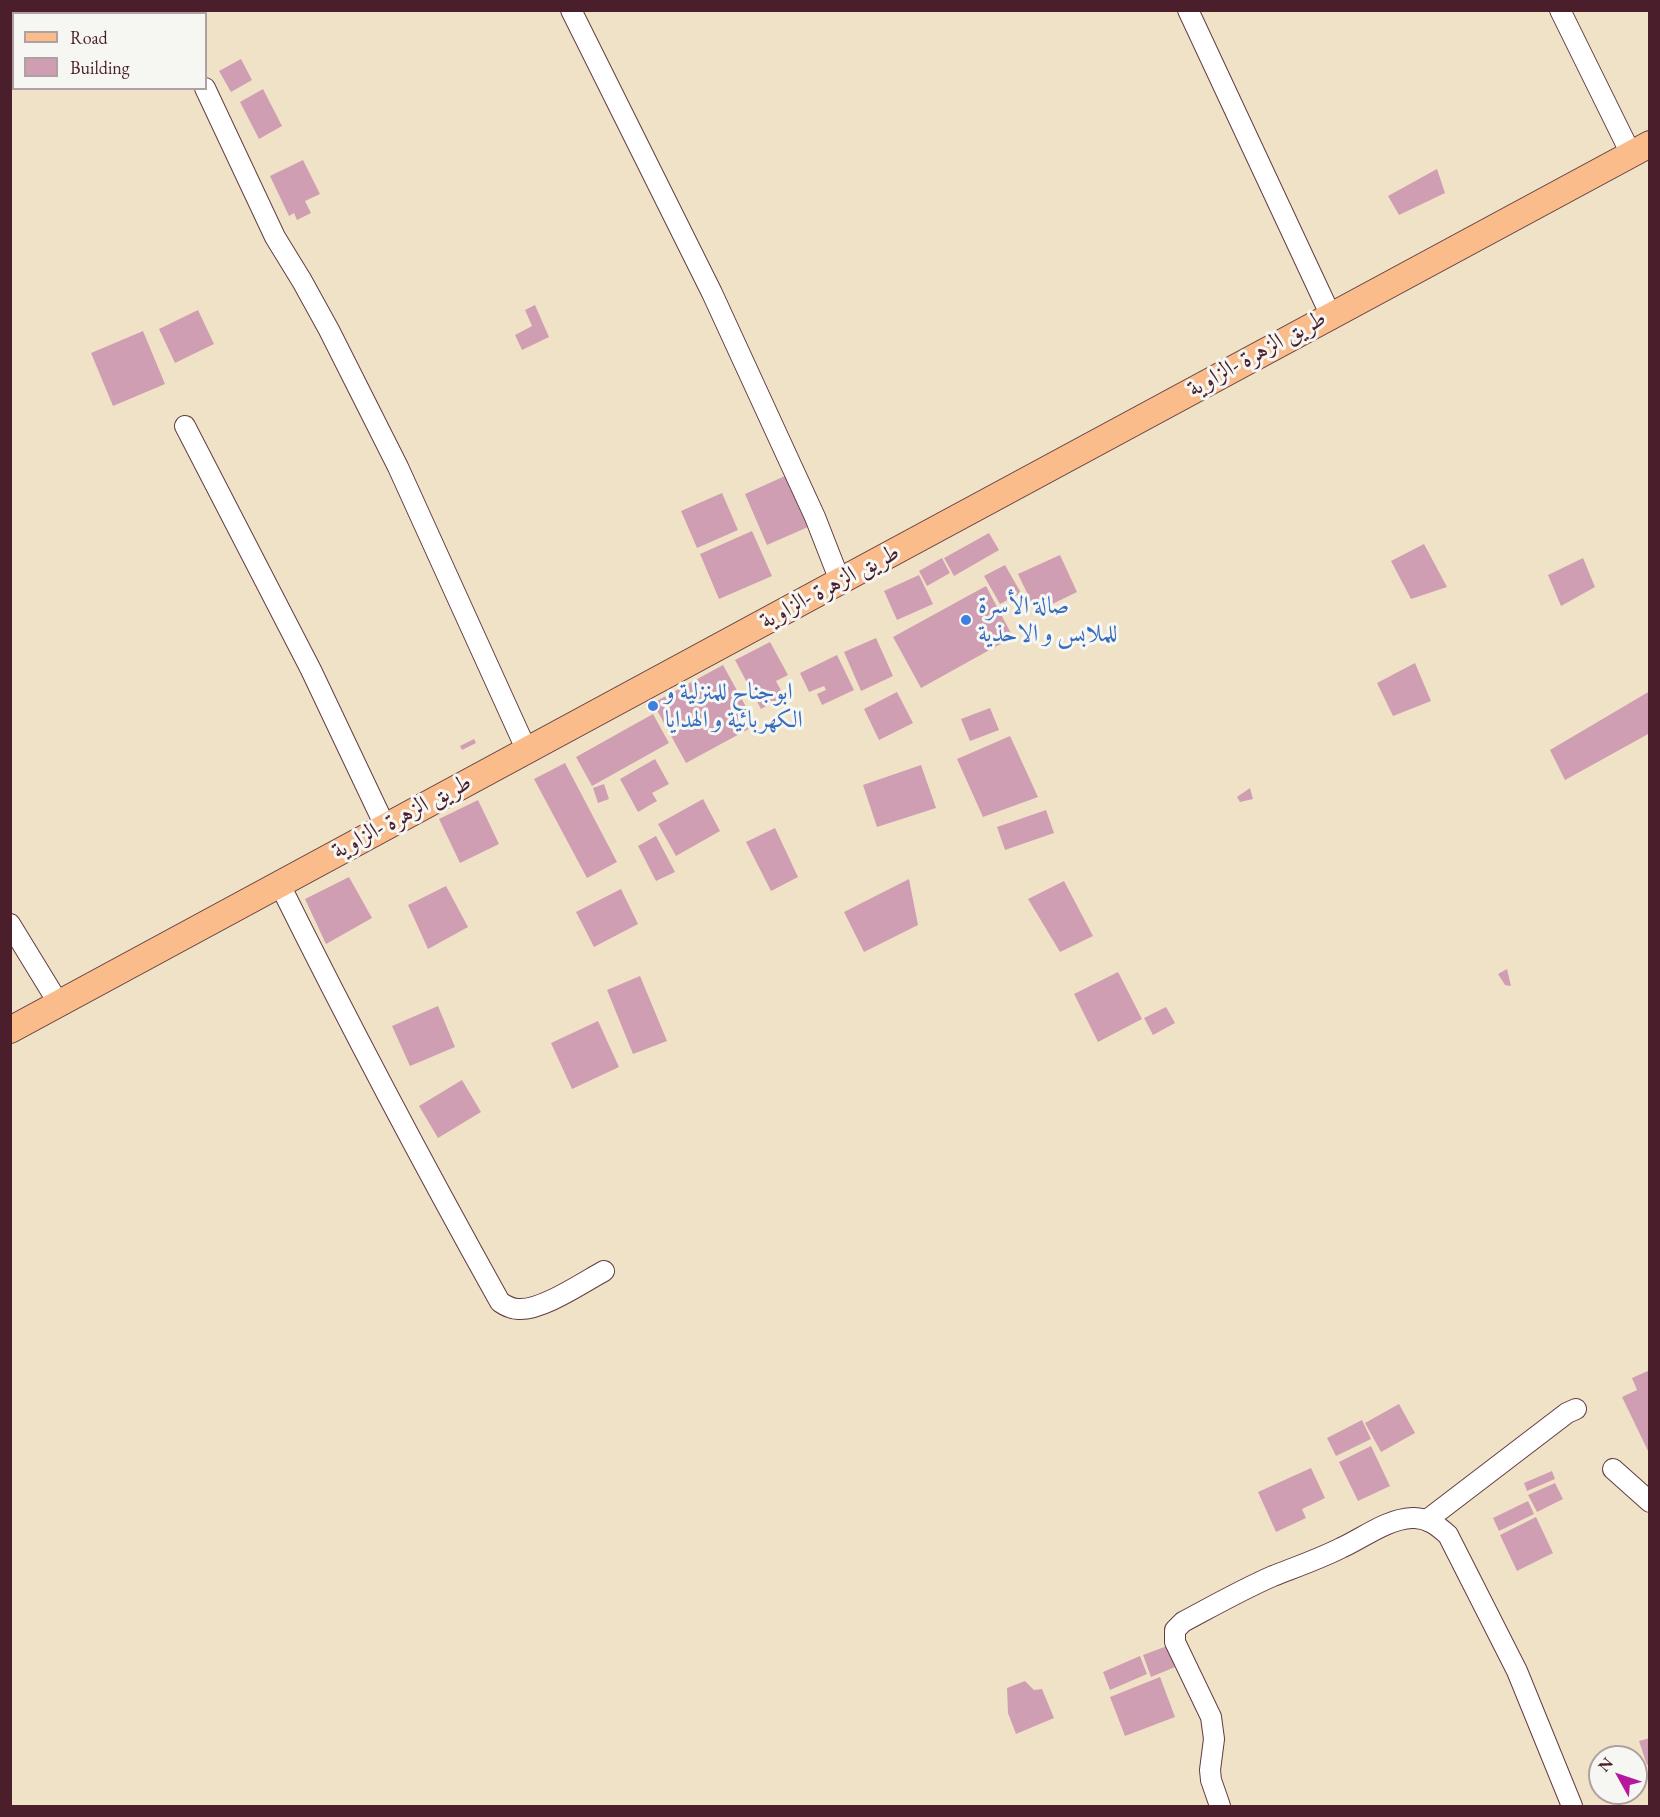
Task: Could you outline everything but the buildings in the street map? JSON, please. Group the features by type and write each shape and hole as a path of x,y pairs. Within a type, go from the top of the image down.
{"main road":[{"name":"طريق الزهرة -الزاوية","path":"10,1030 1330,314 1640,149"}],"street":[{"path":"571,10 712,293 790,460 840,581"},
{"path":"1188,10 1330,314"},
{"path":"1560,10 1640,149"},
{"path":"206,90 275,237 324,321 398,467 527,751"},
{"path":"185,426 311,670 385,825"},
{"path":"279,883 437,1190 500,1302 518,1310 536,1307 604,1271"},
{"path":"10,924 59,1004"},
{"path":"1427,1520 1575,1409"},
{"path":"1613,1469 1650,1502"},
{"path":"1220,1806 1210,1780 1214,1728 1208,1708 1175,1642 1174,1636 1178,1625 1249,1587 1337,1550 1402,1519 1415,1518 1427,1520 1439,1526 1448,1535 1528,1695 1556,1771 1572,1806"}],"place":[{"name":"صالة الأسرة للملابس و الاحذية","path":"966,620"},
{"name":"ابوجناح للمنزلية و الكهربائية و الهدايا","path":"653,706"}]}
